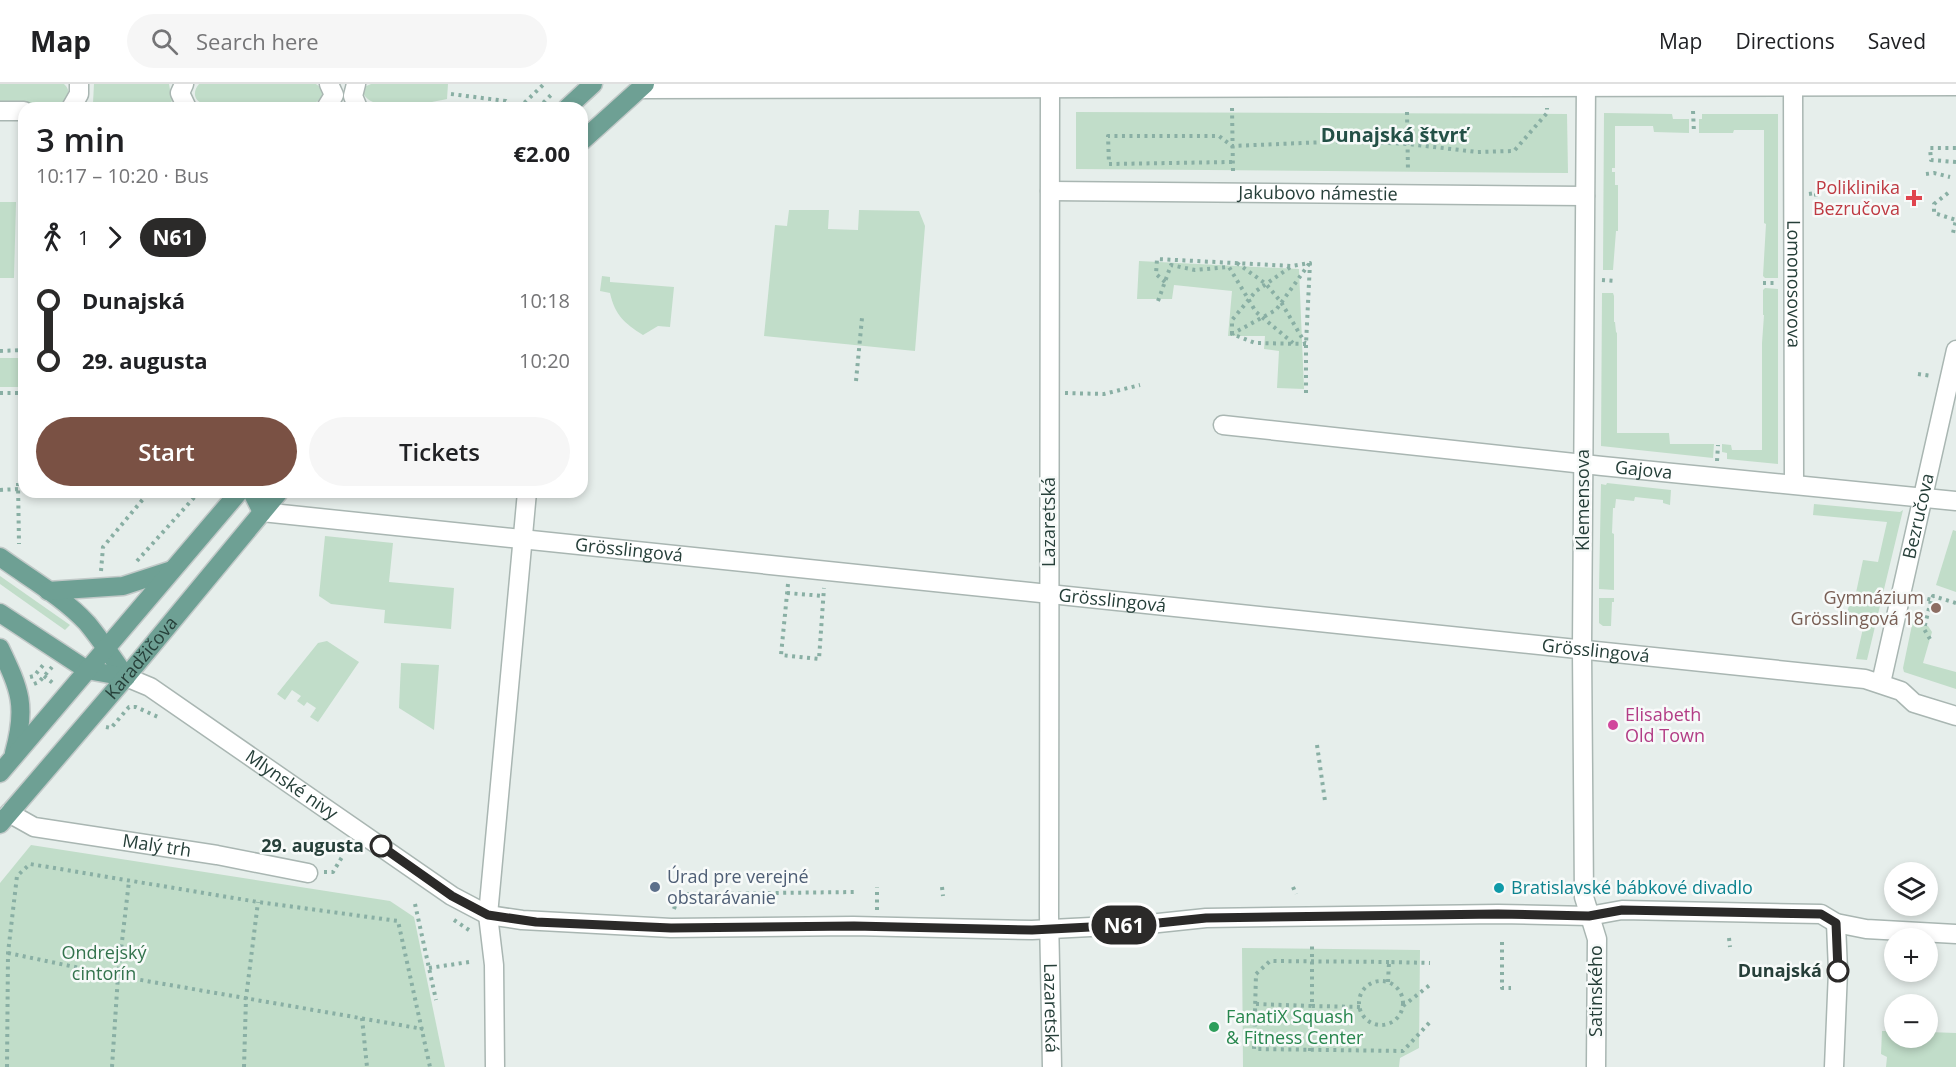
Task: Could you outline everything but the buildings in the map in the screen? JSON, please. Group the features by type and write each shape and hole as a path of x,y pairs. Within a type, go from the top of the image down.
{"main road":[{"path":"574,102 593,84"},
{"path":"588,136 642,87"},
{"name":"Karadžičova","path":"0,773 234,498"},
{"path":"255,498 262,512"},
{"name":"Karadžičova","path":"4,818 126,677 274,498"},
{"path":"0,557 80,617 126,677"},
{"path":"48,591 123,586 172,570"},
{"name":"Mlynské nivy","path":"0,613 87,670 126,677"},
{"path":"0,648 15,681 21,703 21,726 13,757"}],"street":[{"path":"75,102 80,94 79,84"},
{"path":"184,84 180,93 184,102"},
{"path":"329,84 334,94 329,102"},
{"path":"355,102 352,96 356,84"},
{"name":"Lomonosovova","path":"1793,85 1794,484"},
{"name":"Lazaretská","path":"1050,86 1049,927 1052,1067"},
{"name":"Klemensova","path":"1586,86 1582,650 1584,897 1589,916"},
{"path":"642,87 1956,86"},
{"path":"0,111 18,111"},
{"name":"Jakubovo námestie","path":"1050,191 1586,196"},
{"name":"Bezručova","path":"1881,683 1921,497 1956,350"},
{"name":"Gajova","path":"1223,425 1956,501"},
{"path":"495,1067 494,965 488,915 526,498"},
{"name":"Grösslingová","path":"262,512 1865,679 1901,691 1914,703 1956,716"},
{"name":"Mlynské nivy","path":"126,677 150,687 452,896 488,915"},
{"name":"Malý trh","path":"4,818 34,827 217,855 308,873"},
{"path":"488,915 536,922 671,928 854,926 1032,930 1049,927 1149,924 1206,918 1498,914 1589,916 1622,910 1821,914 1836,923 1866,929 1956,934"},
{"name":"Satinského","path":"1589,916 1597,939 1596,1067"},
{"path":"1834,1067 1838,971 1836,923"}],"path":[{"path":"524,102 544,84"},
{"path":"451,94 508,102"},
{"path":"1232,108 1233,171"},
{"path":"1232,162 1109,164 1108,136 1219,136 1232,146 1350,141 1408,144 1477,152 1514,151 1547,114 1547,108"},
{"path":"1693,111 1694,133"},
{"path":"1407,112 1408,172"},
{"path":"1956,148 1930,148 1931,160 1956,162"},
{"path":"1926,174 1934,173 1950,177"},
{"path":"1948,193 1934,204 1934,213 1956,220 1953,233"},
{"path":"1806,194 1816,194 1816,211 1842,212"},
{"path":"1165,282 1156,274 1157,259 1292,266 1310,263"},
{"path":"1237,263 1266,284 1281,302 1306,344"},
{"path":"1232,334 1276,309 1310,263"},
{"path":"1306,395 1310,263"},
{"path":"1158,301 1171,265 1194,270 1229,267 1256,312 1293,342"},
{"path":"1232,334 1232,320 1248,299 1292,266"},
{"path":"1599,280 1615,281"},
{"path":"1763,283 1781,283"},
{"path":"856,381 862,318"},
{"path":"1232,334 1255,343 1306,344"},
{"path":"0,351 18,350"},
{"path":"1918,374 1936,377"},
{"path":"1085,393 1104,394 1140,385"},
{"path":"0,393 18,393"},
{"path":"1718,445 1718,461"},
{"path":"0,490 18,489 18,483"},
{"path":"18,498 19,544"},
{"path":"107,572 101,572 104,547 144,498"},
{"path":"131,567 194,498"},
{"path":"788,580 781,656 819,660 824,584"},
{"path":"787,593 823,596"},
{"path":"1919,596 1932,600"},
{"path":"1930,639 1924,629 1933,596 1956,603"},
{"path":"24,678 34,676 45,663"},
{"path":"26,687 39,682 50,670 55,674"},
{"path":"44,676 54,685"},
{"path":"39,682 45,686"},
{"path":"116,722 129,707 136,707 162,719"},
{"path":"1317,745 1325,801"},
{"path":"7,1067 8,953 17,876 30,864 258,902 398,921 430,1067"},
{"path":"112,1067 118,976 129,881"},
{"path":"877,887 877,914"},
{"path":"942,887 943,896"},
{"path":"1293,887 1296,894"},
{"path":"672,917 679,894 857,892"},
{"path":"244,1067 246,998 258,902"},
{"path":"415,904 436,1000"},
{"path":"448,916 462,927 491,938"},
{"path":"1729,938 1730,947"},
{"path":"1502,942 1502,988 1510,988"},
{"path":"1310,1051 1312,944"},
{"path":"8,953 118,976 423,1029"},
{"path":"1430,963 1270,961 1256,974 1254,1049 1403,1051 1431,1021"},
{"path":"429,968 469,962"},
{"path":"1388,982 1389,962"},
{"path":"1380,981 1388,982 1400,991 1403,1006 1398,1018 1393,1022 1379,1025 1366,1019 1360,1007 1362,993 1367,987 1380,981"},
{"path":"1403,1006 1431,984"},
{"path":"1256,1004 1360,1007"},
{"path":"362,1018 367,1067"}],"green space":[{"path":"0,84 64,84 68,89 64,102 0,104"},
{"path":"94,84 169,84 172,101 171,102 93,102"},
{"path":"199,84 316,84 321,89 322,96 316,102 200,102 196,99 195,90"},
{"path":"371,84 448,84 447,99 432,102 373,102 364,95 364,87"},
{"path":"1076,112 1567,114 1568,173 1076,169"},
{"path":"1604,113 1672,114 1673,119 1689,119 1689,133 1654,132 1653,126 1615,126 1615,168 1612,168 1612,172 1615,172 1615,185 1618,185 1618,231 1616,231 1613,270 1603,270"},
{"path":"1702,114 1778,114 1778,278 1763,276 1766,224 1764,223 1764,130 1699,133 1699,119 1702,119"},
{"path":"0,202 16,202 14,278 0,278"},
{"path":"789,210 829,210 828,229 858,230 859,210 919,211 925,226 915,351 764,336 775,225 787,226"},
{"path":"1139,261 1299,269 1304,389 1277,388 1279,351 1264,349 1265,336 1228,336 1232,291 1174,285 1172,299 1137,299"},
{"path":"602,276 610,277 610,282 674,287 670,327 658,326 643,335 631,326 621,318 610,293 600,291"},
{"path":"1765,288 1778,289 1778,464 1727,459 1727,453 1722,452 1722,444 1731,445 1732,450 1762,450 1762,343 1763,290"},
{"path":"1602,293 1613,293 1614,296 1614,322 1617,333 1617,433 1669,433 1670,444 1714,444 1713,458 1601,446"},
{"path":"0,358 18,358 18,387 0,387"},
{"path":"1607,483 1671,490 1670,505 1663,503 1663,500 1635,497 1634,501 1616,499 1615,508 1613,508 1612,533 1614,534 1614,590 1599,589 1601,484 1606,485"},
{"path":"1814,504 1900,512 1903,510 1867,660 1856,659 1864,624 1849,621 1851,614 1847,613 1850,602 1854,602 1863,560 1878,562 1887,522 1813,515"},
{"path":"1953,530 1956,531 1956,592 1936,585"},
{"path":"325,536 393,543 389,582 454,588 451,629 384,623 385,610 331,604 319,596"},
{"path":"0,576 70,625 65,630 0,584"},
{"path":"1599,598 1614,598 1611,626 1603,626 1599,623"},
{"path":"1913,620 1928,626 1932,632 1923,663 1956,672 1956,689 1904,672"},
{"path":"327,641 359,662 318,722 310,717 316,708 307,702 304,706 297,701 301,696 292,690 285,700 277,694 318,643"},
{"path":"401,663 439,665 434,730 399,708"},
{"name":"Ondrejský cintorín","path":"31,845 390,901 414,917 445,1067 0,1067 0,883"},
{"path":"1242,948 1420,950 1419,1048 1400,1058 1399,1067 1243,1067"},
{"path":"1882,1031 1884,1031 1884,1048 1938,1048 1938,1032 1956,1033 1956,1067 1886,1067 1887,1057 1881,1054"}],"bus line":[{"name":"N61","path":"381,846 452,896 488,915 536,922 671,928 854,926 1032,930 1049,927 1149,924 1206,918 1498,914 1589,916 1622,910 1821,914 1836,923 1838,971"}],"place":[{"name":"Poliklinika Bezručova","path":"1914,198"},
{"name":"Gymnázium Grösslingová 18","path":"1936,608"},
{"name":"Elisabeth Old Town","path":"1613,725"},
{"name":"29. augusta","path":"381,846"},
{"name":"Úrad pre verejné obstarávanie","path":"655,887"},
{"name":"Bratislavské bábkové divadlo","path":"1499,888"},
{"name":"Dunajská","path":"1838,971"},
{"name":"FanatiX Squash & Fitness Center","path":"1214,1027"}],"district":[{"name":"Dunajská štvrť","path":"1394,135"}]}
